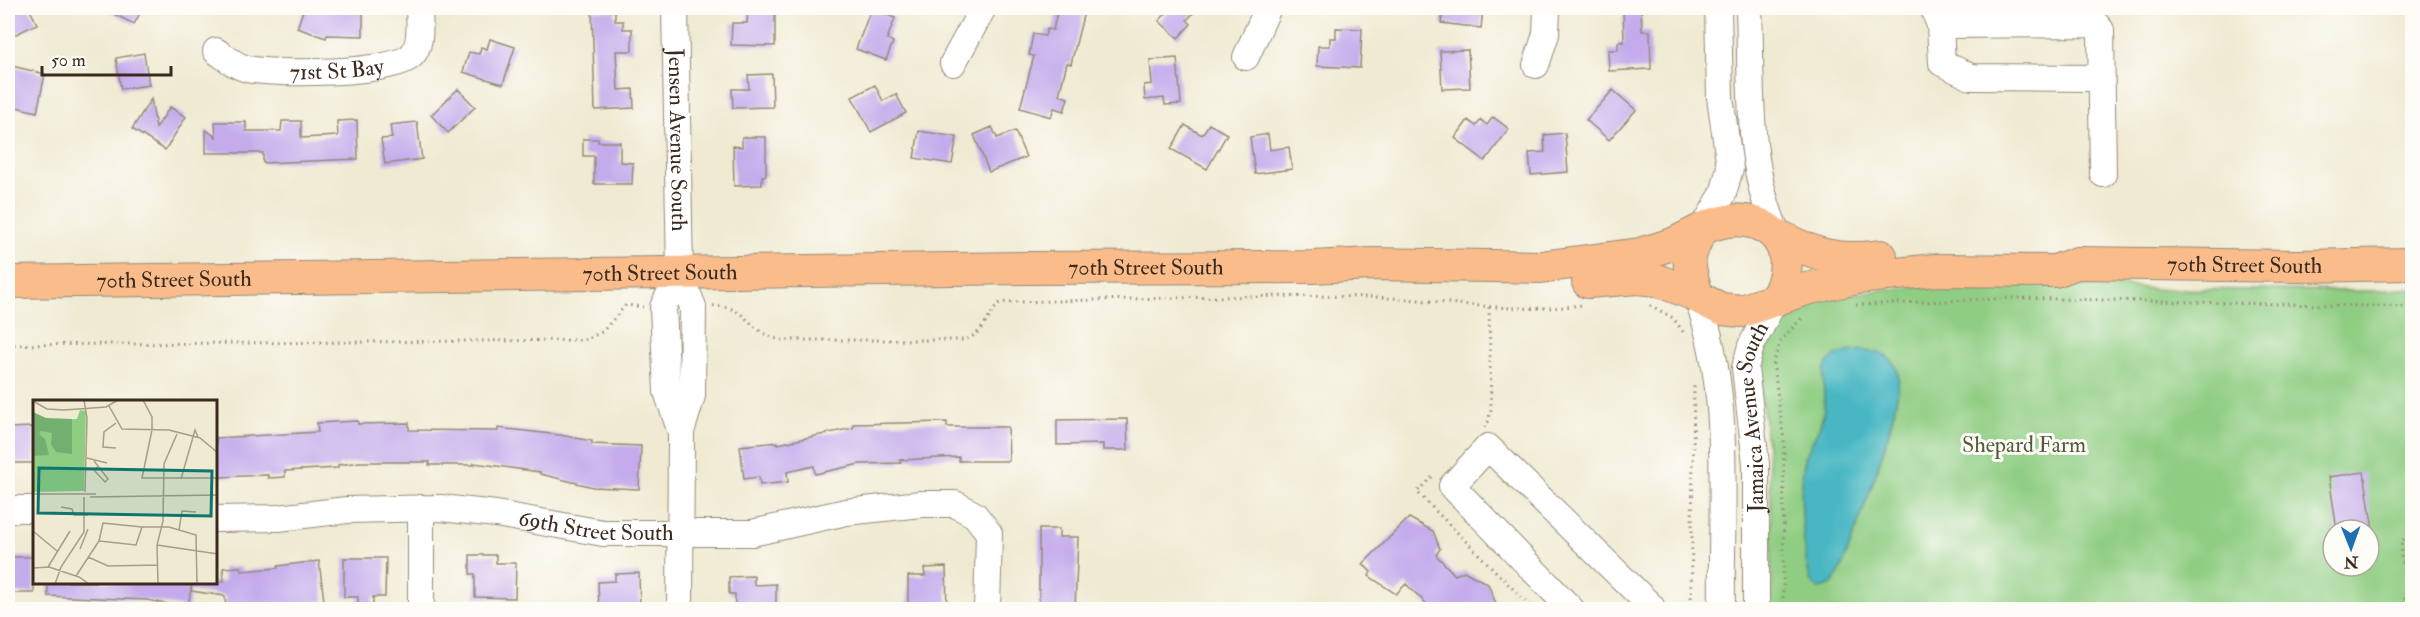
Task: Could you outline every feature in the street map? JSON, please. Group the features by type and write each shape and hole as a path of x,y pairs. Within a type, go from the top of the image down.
{"main road":[{"path":"1744,220 1760,225 1778,236 1786,253 1787,268 1785,281 1774,301 1754,309 1737,312 1721,309 1697,296 1690,279 1689,262 1701,230 1719,222 1744,220"},
{"name":"70th Street South","path":"8,282 1312,267 1371,264 1541,267 1640,254 1673,244 1701,230"},
{"name":"70th Street South","path":"1778,236 1820,255 1845,260 1961,248 2056,254 2077,263"},
{"name":"70th Street South","path":"1774,301 1816,286 1888,274 1936,270 2055,271 2077,263 2288,266 2412,264"},
{"name":"70th Street South","path":"1312,267 1526,286 1637,278 1657,280 1697,296"}],"street":[{"name":"71st St Bay","path":"216,51 247,69 354,72 411,57 420,35 419,8"},
{"name":"Jensen Avenue South","path":"675,8 680,273 693,307 693,396 681,432 680,609"},
{"path":"953,63 983,8"},
{"path":"1246,57 1268,8"},
{"path":"1536,65 1546,34 1547,8"},
{"path":"1701,230 1723,194 1730,168 1720,97 1718,8"},
{"path":"1749,8 1756,160 1763,200 1778,236"},
{"path":"2101,78 1971,77 1942,63 1937,16 2096,24 2101,30 2103,174"},
{"name":"Jensen Avenue South","path":"680,273 663,306 667,392 681,432"},
{"name":"Jamaica Avenue South","path":"1697,296 1711,336 1718,378 1722,609"},
{"name":"Jamaica Avenue South","path":"1756,609 1756,464 1745,368 1751,346 1774,301"},
{"path":"1572,609 1452,486 1488,447 1651,606 1647,609"},
{"name":"69th Street South","path":"218,519 278,518 347,510 421,508 496,514 603,533 752,533 846,512 921,504 955,504 975,515 989,533 987,609"},
{"path":"421,508 421,609"},
{"path":"8,510 33,509"}],"path":[{"path":"693,307 732,307 765,337 781,340 965,340 975,336 984,328 998,304 1006,302 1366,297 1518,309 1590,304"},
{"path":"1848,306 1925,300 2027,298 2412,307"},
{"path":"1642,303 1673,318 1686,337"},
{"path":"8,345 584,340 602,332 626,305 663,306"},
{"path":"1783,609 1784,440 1773,362 1777,347 1788,330 1808,315"},
{"path":"1691,609 1694,380"},
{"path":"2400,609 2409,586 2401,545 2404,537 2412,531"}],"green space":[{"name":"Shepard Farm","path":"1970,280 2075,281 2155,289 2375,291 2412,288 2412,609 1772,610 1771,498 1765,423 1757,369 1764,346 1780,317 1805,299"}],"water":[{"path":"1853,351 1872,351 1884,355 1894,363 1897,369 1898,385 1895,408 1878,468 1841,569 1832,584 1819,589 1811,581 1807,566 1802,512 1803,471 1807,453 1823,416 1825,367 1830,360"}],"building":[{"path":"8,8 29,8 37,24 8,38"},
{"path":"102,8 143,8 134,24"},
{"path":"304,8 363,8 363,36 327,35 326,38 297,28"},
{"path":"1058,8 1085,8 1071,64 1067,63 1059,95 1068,98 1064,111 1054,108 1051,117 1020,108 1034,56 1029,55 1033,34 1045,36 1047,29 1053,30"},
{"path":"1171,8 1198,8 1187,20 1191,24 1178,38 1159,21"},
{"path":"1444,8 1483,10 1481,28 1441,23"},
{"path":"1623,8 1641,8 1642,31 1650,31 1651,69 1609,71 1608,50 1618,50 1618,42 1624,42"},
{"path":"748,9 775,10 775,46 731,45 732,23 747,23"},
{"path":"871,9 895,18 887,39 893,42 886,60 856,49"},
{"path":"592,10 615,11 615,21 623,21 623,29 632,29 632,51 616,51 618,90 633,89 634,108 595,110"},
{"path":"1336,28 1362,29 1360,68 1317,66 1318,46 1330,46 1330,38 1336,38"},
{"path":"490,39 515,47 503,84 463,72 469,52 479,54 481,47 487,49"},
{"path":"1468,50 1470,88 1442,89 1440,51"},
{"path":"144,53 149,85 121,89 116,58"},
{"path":"1177,58 1181,104 1165,105 1164,98 1145,100 1144,85 1152,84 1150,60"},
{"path":"8,65 45,74 37,112 12,106 14,96 8,94"},
{"path":"772,74 773,107 733,108 732,89 749,89 748,75"},
{"path":"875,85 883,101 896,94 906,113 871,132 852,97"},
{"path":"458,89 475,107 448,133 431,115"},
{"path":"1613,90 1636,110 1609,140 1586,120"},
{"path":"151,99 156,128 170,107 186,117 165,150 132,129"},
{"path":"1493,117 1509,129 1485,161 1455,138 1468,120 1476,126 1481,120 1487,125"},
{"path":"357,120 358,159 263,163 263,153 206,153 206,130 216,137 215,122 246,122 246,131 281,131 282,121 301,121 301,138 338,136 337,121"},
{"path":"417,122 422,159 385,164 381,139 392,138 390,125"},
{"path":"1209,124 1227,134 1207,169 1171,149 1185,125 1202,135"},
{"path":"992,127 997,138 1015,131 1026,157 989,172 974,135"},
{"path":"919,131 957,137 952,164 914,158"},
{"path":"1565,133 1568,172 1531,175 1529,153 1545,152 1544,135"},
{"path":"1268,134 1270,150 1289,147 1292,169 1255,174 1250,137"},
{"path":"742,137 766,137 766,176 762,176 762,185 734,186 733,146 742,147"},
{"path":"583,139 620,142 620,162 633,163 632,184 594,184 594,156 583,156"},
{"path":"1127,419 1128,450 1103,450 1103,444 1057,445 1057,420"},
{"path":"358,421 358,424 409,423 409,430 498,431 498,428 560,435 592,441 592,444 641,446 639,489 593,487 540,474 540,472 474,463 474,465 429,465 430,462 360,462 338,465 338,468 285,471 285,477 268,478 268,475 219,477 218,438 318,432 317,423"},
{"path":"947,422 947,427 1008,427 1009,461 959,461 959,457 900,460 901,463 860,464 815,474 814,466 787,472 788,482 760,485 759,477 744,479 740,446 778,442 778,444 853,428 853,424"},
{"path":"33,427 33,463 8,463 8,428"},
{"path":"2364,472 2371,518 2335,518 2329,477"},
{"path":"1409,518 1433,531 1440,549 1436,555 1455,575 1464,571 1488,584 1498,609 1432,609 1406,584 1396,594 1369,576 1371,572 1363,564"},
{"path":"1039,529 1059,529 1059,537 1078,537 1075,609 1039,609"},
{"path":"470,555 496,555 496,563 516,563 515,598 475,597 475,574 470,574"},
{"path":"8,557 33,557 34,593 8,593"},
{"path":"344,558 386,558 385,597 373,597 373,606 358,606 358,597 344,597"},
{"path":"319,561 324,601 268,609 226,609 225,596 191,591 192,584 224,582 223,568 241,567 241,571 278,568 278,566"},
{"path":"946,567 947,609 908,609 908,576 925,576 924,568"},
{"path":"639,573 640,609 599,609 598,582 615,581 615,574"},
{"path":"754,576 754,585 776,584 776,609 735,609 735,594 729,594 729,577"},
{"path":"48,584 192,584 188,608 147,600 48,596"}]}
